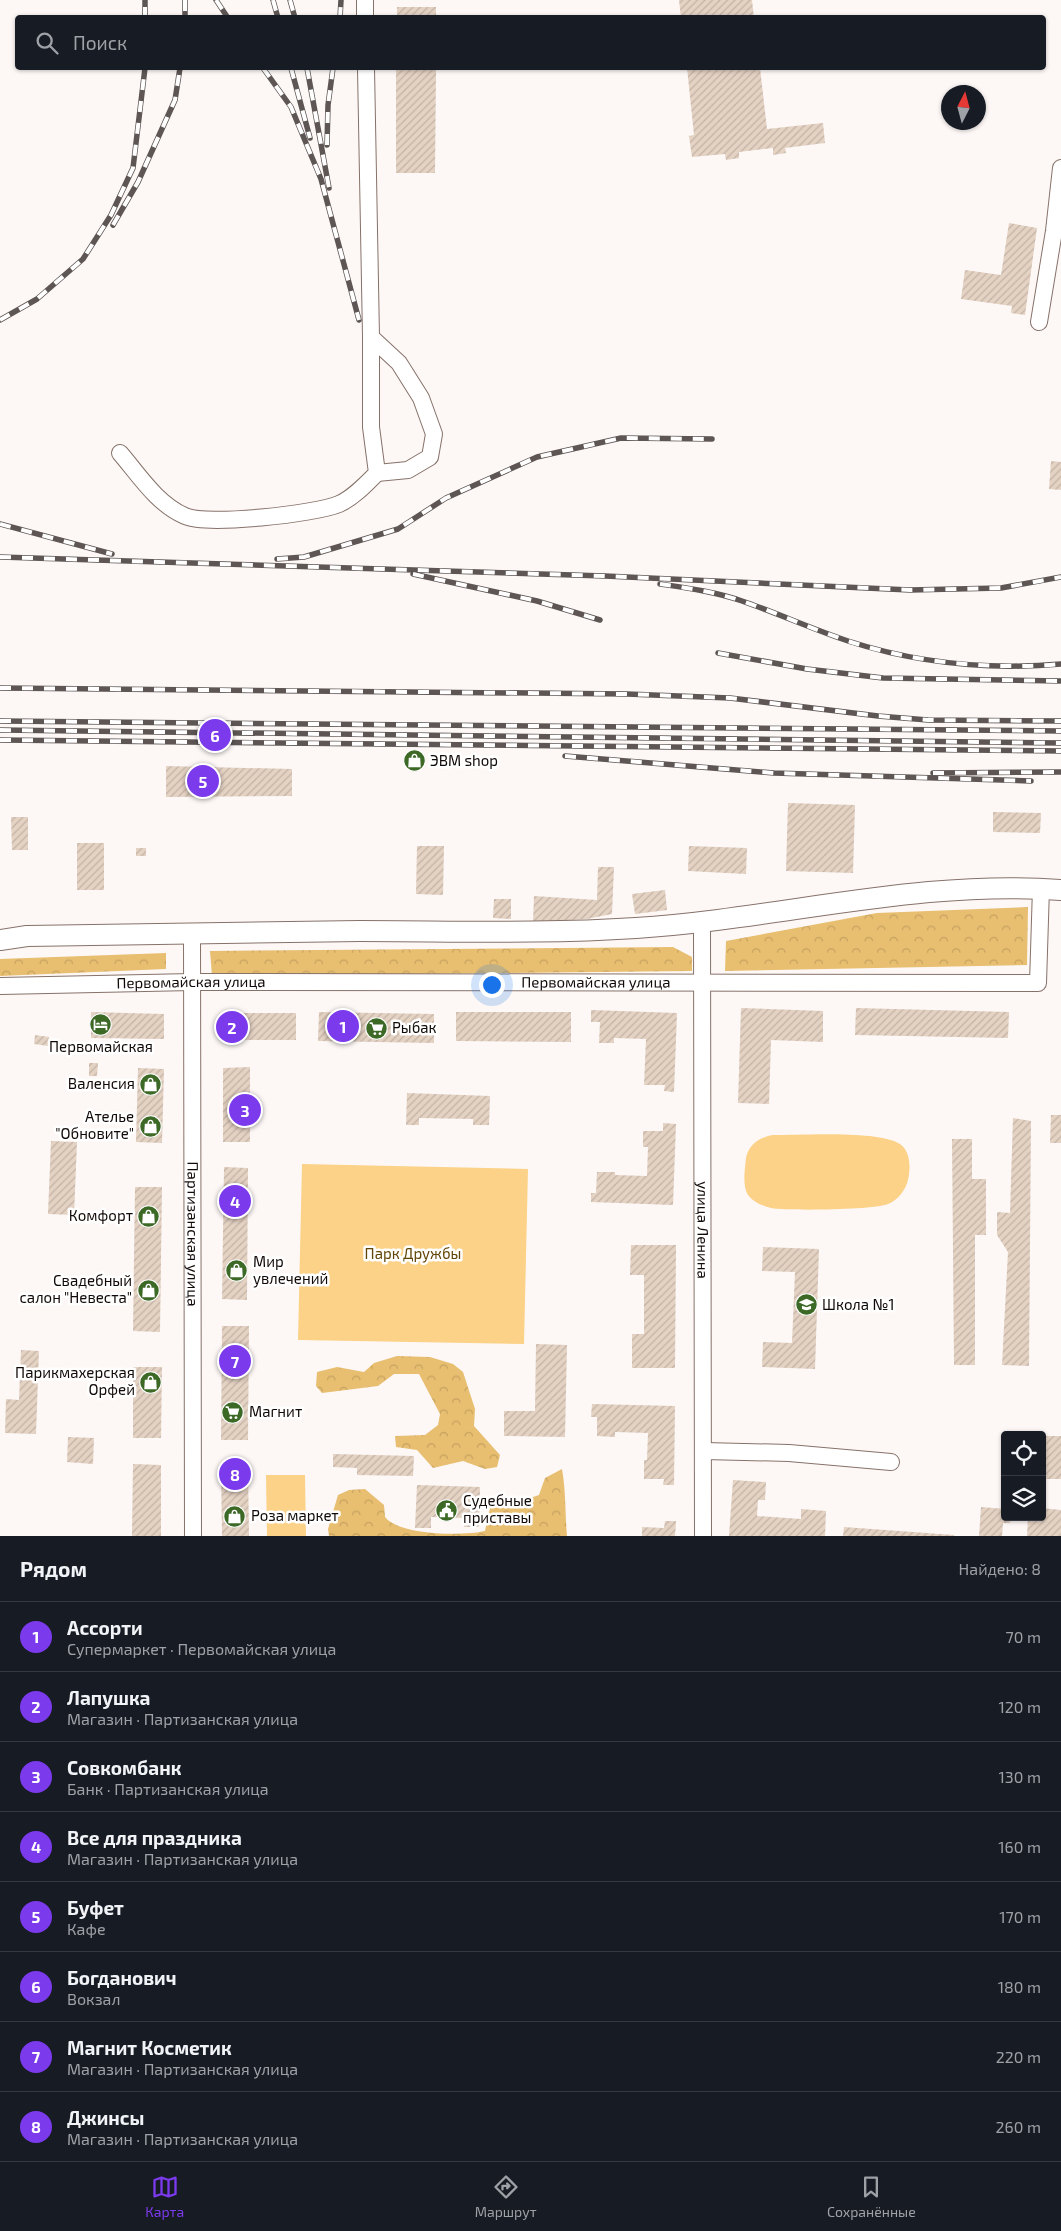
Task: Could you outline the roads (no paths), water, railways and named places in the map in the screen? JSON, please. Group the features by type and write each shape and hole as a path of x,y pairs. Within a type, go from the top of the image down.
{"main road":[{"path":"0,940 27,936 363,931 515,933 637,928 702,922 943,890 1041,888 1061,890"}],"street":[{"path":"365,0 365,15"},
{"path":"366,70 371,427 377,473"},
{"path":"1039,322 1054,231 1061,168"},
{"path":"120,453 160,501 186,517 227,520 300,514 339,504 360,489 377,473 408,470 430,457 434,434 421,398 399,363 371,337"},
{"name":"Первомайская улица","path":"0,986 194,982 1038,983 1041,888"},
{"name":"улица Ленина","path":"702,922 703,1536"},
{"name":"Партизанская улица","path":"192,933 194,982 193,1536"},
{"path":"704,1451 789,1453 891,1462"}],"railway":[{"path":"145,0 145,15"},
{"path":"185,0 185,15"},
{"path":"216,0 226,15"},
{"path":"273,0 277,15"},
{"path":"290,0 294,15"},
{"path":"340,15 341,0"},
{"path":"0,320 37,299 83,259 111,215 133,168 145,70"},
{"path":"113,225 138,182 175,100 180,70"},
{"path":"264,70 291,107 321,179 359,320"},
{"path":"292,70 310,138"},
{"path":"307,70 329,188"},
{"path":"327,145 328,105 333,70"},
{"path":"277,559 304,557 398,529 446,498 537,457 621,438 712,439"},
{"path":"0,524 112,554"},
{"path":"0,557 605,576 910,590 1001,588 1061,577"},
{"path":"413,574 537,601 600,620"},
{"path":"660,584 732,598 848,641 900,655 927,660 980,665 1034,666 1061,664"},
{"path":"718,653 807,669 883,678 1061,681"},
{"path":"0,688 627,694 730,698 878,716 928,720 1061,721"},
{"path":"0,721 1061,731"},
{"path":"0,730 1061,743"},
{"path":"0,740 1061,751"},
{"path":"565,756 774,773 1031,781"},
{"path":"933,773 1061,772"}],"place":[{"name":"Богданович","path":"215,735"},
{"name":"ЭВМ shop","path":"414,761"},
{"name":"Буфет","path":"203,781"},
{"name":"Первомайская","path":"101,1024"},
{"name":"Ассорти","path":"343,1026"},
{"name":"Лапушка","path":"232,1027"},
{"name":"Рыбак","path":"376,1028"},
{"name":"Валенсия","path":"151,1084"},
{"name":"Совкомбанк","path":"245,1110"},
{"name":"Ателье \"Обновите\"","path":"150,1126"},
{"name":"Все для праздника","path":"235,1201"},
{"name":"Комфорт","path":"149,1216"},
{"name":"Мир увлечений","path":"237,1271"},
{"name":"Свадебный салон \"Невеста\"","path":"148,1290"},
{"name":"Школа №1","path":"806,1305"},
{"name":"Магнит Косметик","path":"235,1361"},
{"name":"Парикмахерская Орфей","path":"151,1382"},
{"name":"Магнит","path":"233,1412"},
{"name":"Джинсы","path":"235,1474"},
{"name":"Судебные приставы","path":"447,1510"},
{"name":"Роза маркет","path":"235,1516"}],"park label":[{"name":"Парк Дружбы","path":"413,1254"}]}
